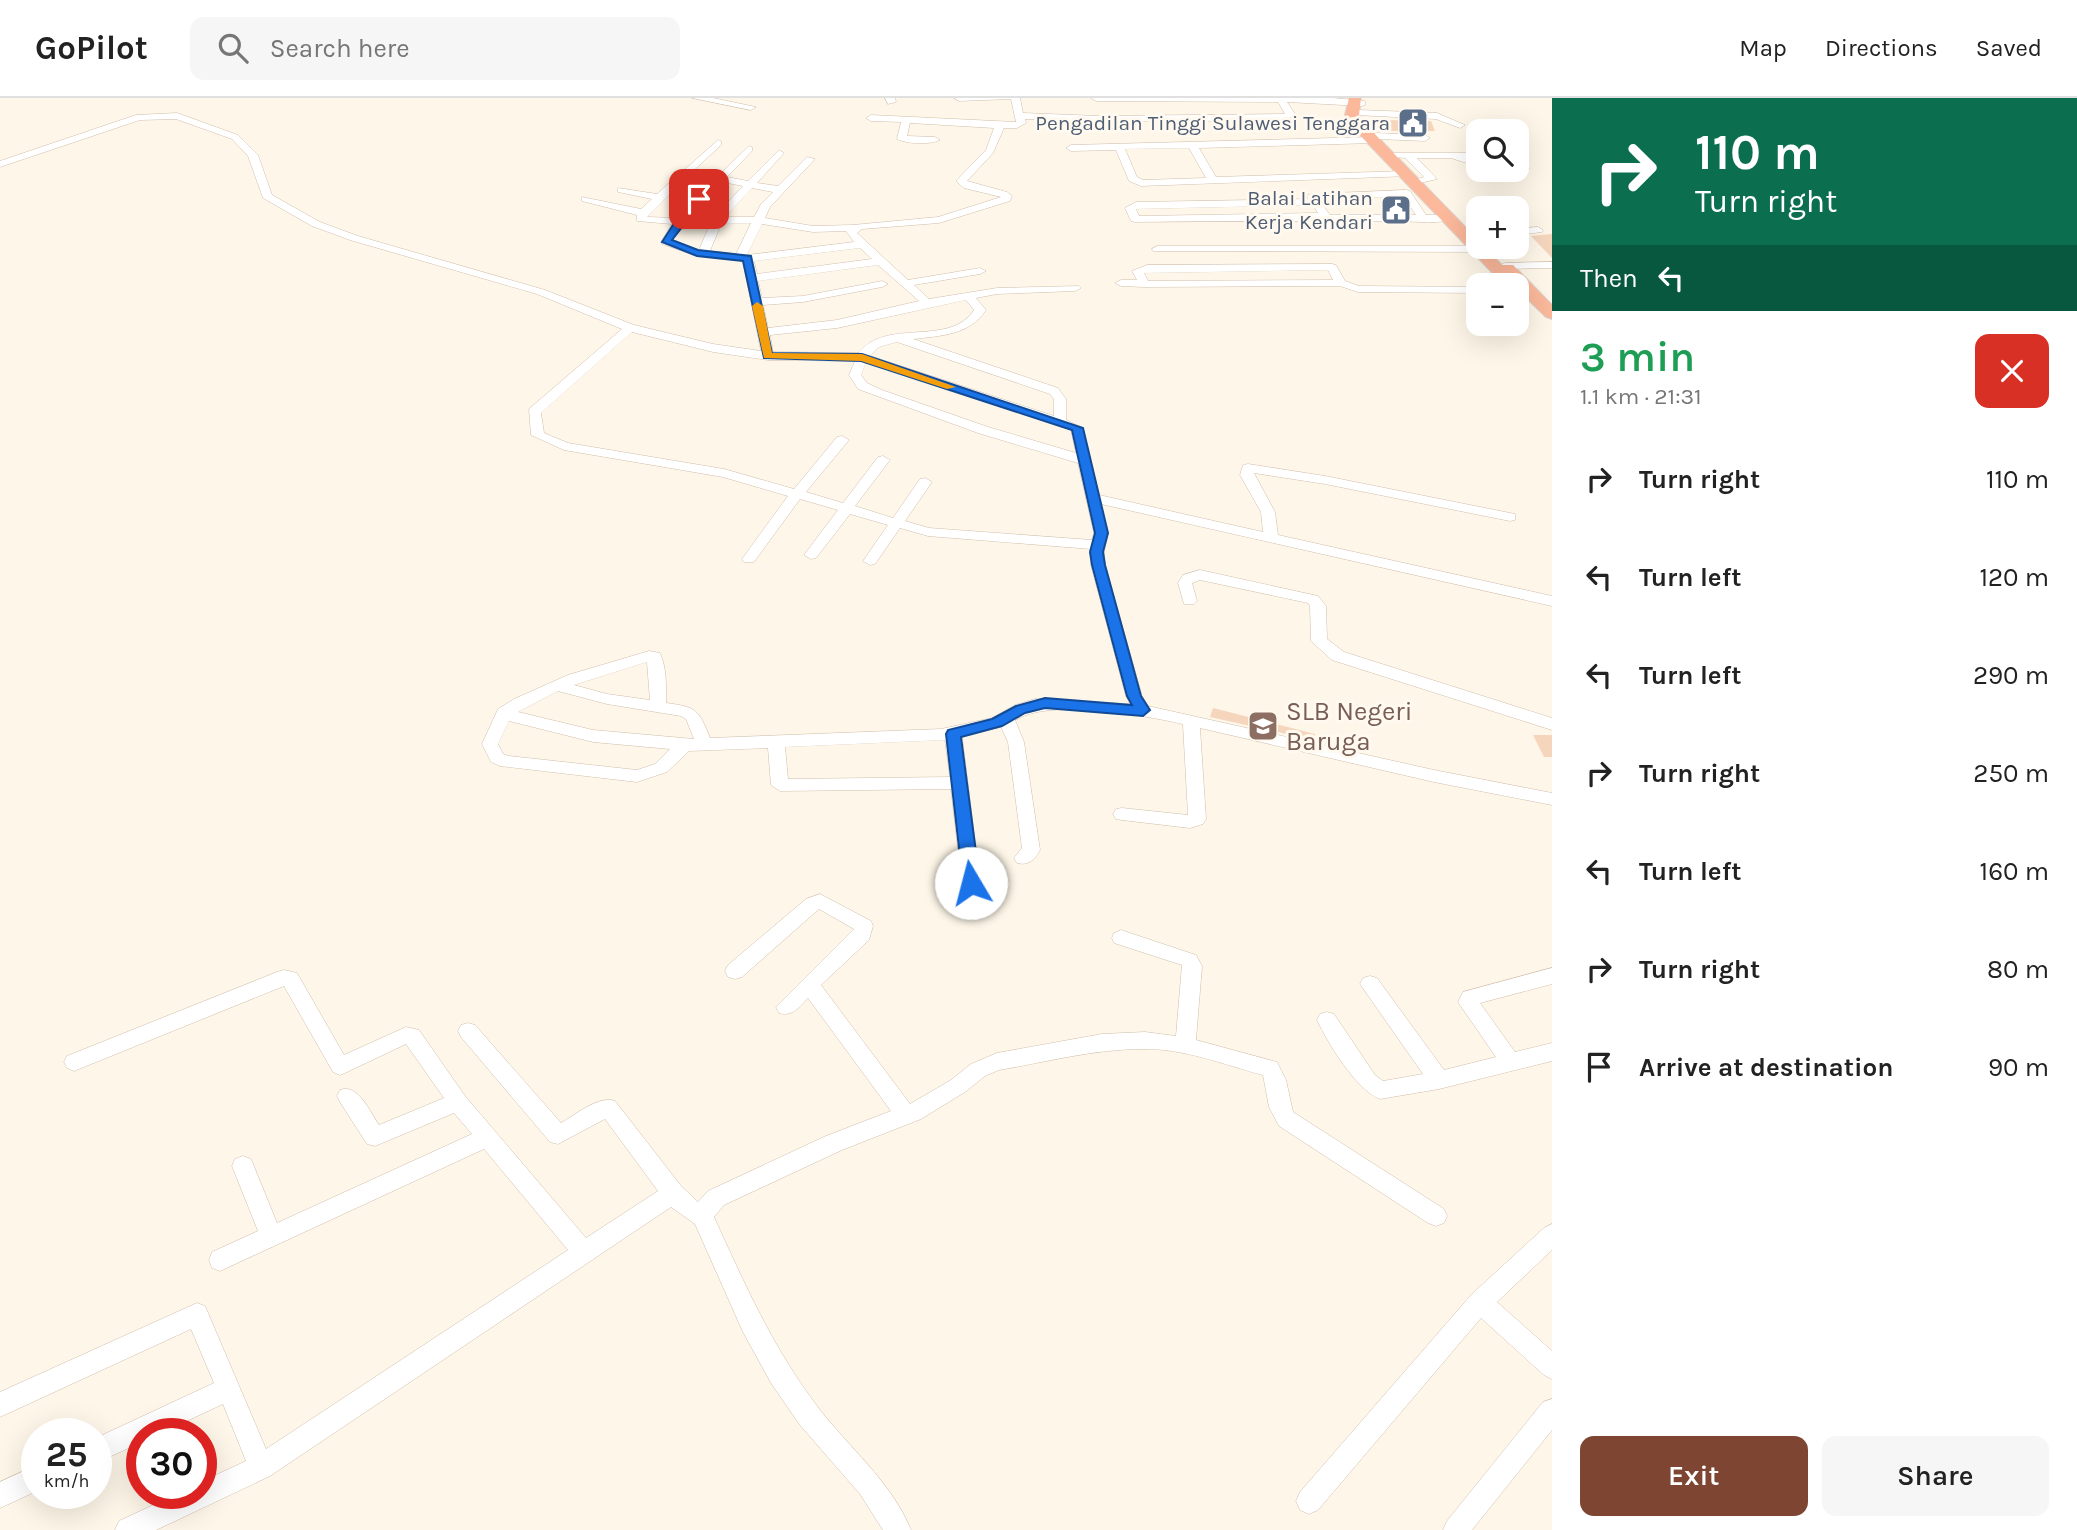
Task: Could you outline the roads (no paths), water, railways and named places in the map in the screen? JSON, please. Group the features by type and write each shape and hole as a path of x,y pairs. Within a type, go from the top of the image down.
{"highway":[{"path":"1359,103 1351,109 1355,120 1466,229"},
{"path":"1375,138 1403,155 1413,177 1448,218 1466,232"},
{"path":"1493,259 1504,273"},
{"path":"1497,259 1548,305"},
{"path":"1529,302 1552,328"}],"street":[{"path":"698,98 751,107"},
{"path":"959,98 1007,98"},
{"path":"1015,98 1020,120"},
{"path":"1096,98 1270,98 1359,103 1437,116 1460,125"},
{"path":"871,118 1000,125 1020,120 1287,117 1290,114 1281,99"},
{"path":"0,164 139,117 177,116 235,137 253,155 267,196 277,204 343,235 541,292 630,328 713,348 768,356 862,357 1077,428 1101,533 1097,552 1098,565 1134,696 1143,710"},
{"path":"906,121 902,139 935,140"},
{"path":"749,149 681,219 667,242 703,254 744,258 813,229 939,220 1006,199 1007,196 1003,194 961,182 990,151 1000,125"},
{"path":"1071,148 1425,138"},
{"path":"718,144 643,213 641,219 759,220 783,240 860,245"},
{"path":"1193,146 1212,180"},
{"path":"1120,148 1134,181 1413,177"},
{"path":"703,254 717,220 779,153"},
{"path":"1403,155 1466,156"},
{"path":"1452,155 1466,160"},
{"path":"768,356 753,278 744,258 765,206 810,159"},
{"path":"686,173 781,190"},
{"path":"655,181 673,185"},
{"path":"622,190 659,198"},
{"path":"1324,216 1312,197 1406,194 1424,219"},
{"path":"586,200 643,213"},
{"path":"1315,202 1136,205 1130,208 1135,219 1270,216 1448,218"},
{"path":"1262,203 1270,216"},
{"path":"854,228 851,234 860,245 927,303"},
{"path":"1529,231 1538,230"},
{"path":"1296,234 1304,248"},
{"path":"1157,249 1304,248 1466,241"},
{"path":"753,278 880,261"},
{"path":"1505,266 1552,265"},
{"path":"1144,284 1138,271 1140,268 1332,267 1341,283"},
{"path":"908,284 980,271"},
{"path":"1121,283 1341,283 1359,289 1466,290"},
{"path":"757,302 803,299 882,284"},
{"path":"764,332 836,324 968,295 1075,288"},
{"path":"968,295 979,310 977,318 968,325 874,343 862,357 855,375 862,386 983,430 1084,460"},
{"path":"630,328 534,412 538,435 564,446 724,473 936,533 1099,545"},
{"path":"937,351 940,331"},
{"path":"898,338 1054,391 1060,400 1060,423"},
{"path":"749,559 797,494 842,440"},
{"path":"811,555 883,460"},
{"path":"1271,537 1268,512 1247,475 1248,468 1325,480 1510,517"},
{"path":"870,561 925,482"},
{"path":"1093,498 1552,601"},
{"path":"1189,601 1185,583 1188,578 1200,575 1313,599 1318,606 1319,641 1338,656 1552,724"},
{"path":"658,708 659,676 654,657 638,659 529,698 504,713 490,744 497,758 506,762 637,776 661,768 685,746"},
{"path":"559,686 607,699 690,713 705,745"},
{"path":"504,713 529,722 593,736 685,746 953,734 1006,719 1021,709 1045,703 1143,710 1444,778 1552,799"},
{"path":"1006,719 1016,742 1031,849 1023,858"},
{"path":"1122,814 1190,822 1197,819 1191,721"},
{"path":"953,734 971,883"},
{"path":"776,741 780,785 958,783"},
{"path":"735,971 813,904 820,901 864,926 862,935 786,1007"},
{"path":"1121,938 1189,960 1192,966 1185,1046"},
{"path":"1510,1061 1468,1002 1470,998 1552,976"},
{"path":"74,1062 284,978 290,979 340,1066 406,1035 412,1036 458,1102 584,1253"},
{"path":"809,984 906,1115"},
{"path":"1370,984 1439,1080"},
{"path":"1327,1020 1376,1089 1385,1091 1552,1052"},
{"path":"468,1031 558,1135 608,1107 673,1193 685,1206 703,1217 751,1324 780,1374 809,1416 869,1485 898,1530"},
{"path":"703,1217 716,1198 732,1189 906,1115 949,1092 978,1070 997,1062 1121,1040 1159,1041 1269,1068 1277,1079 1280,1112 1286,1119 1436,1216"},
{"path":"347,1096 375,1137 458,1102"},
{"path":"220,1260 487,1137"},
{"path":"243,1166 271,1236"},
{"path":"128,1530 261,1467 673,1193"},
{"path":"1310,1501 1480,1303 1552,1235"},
{"path":"1480,1303 1552,1367"},
{"path":"0,1405 197,1314 261,1467"},
{"path":"112,1444 229,1389"},
{"path":"1456,1530 1552,1410"},
{"path":"0,1496 21,1486"}],"place":[{"name":"Pengadilan Tinggi Sulawesi Tenggara","path":"1413,123"},
{"name":"Balai Latihan Kerja Kendari","path":"1396,210"},
{"name":"SLB Negeri Baruga","path":"1263,726"}]}
